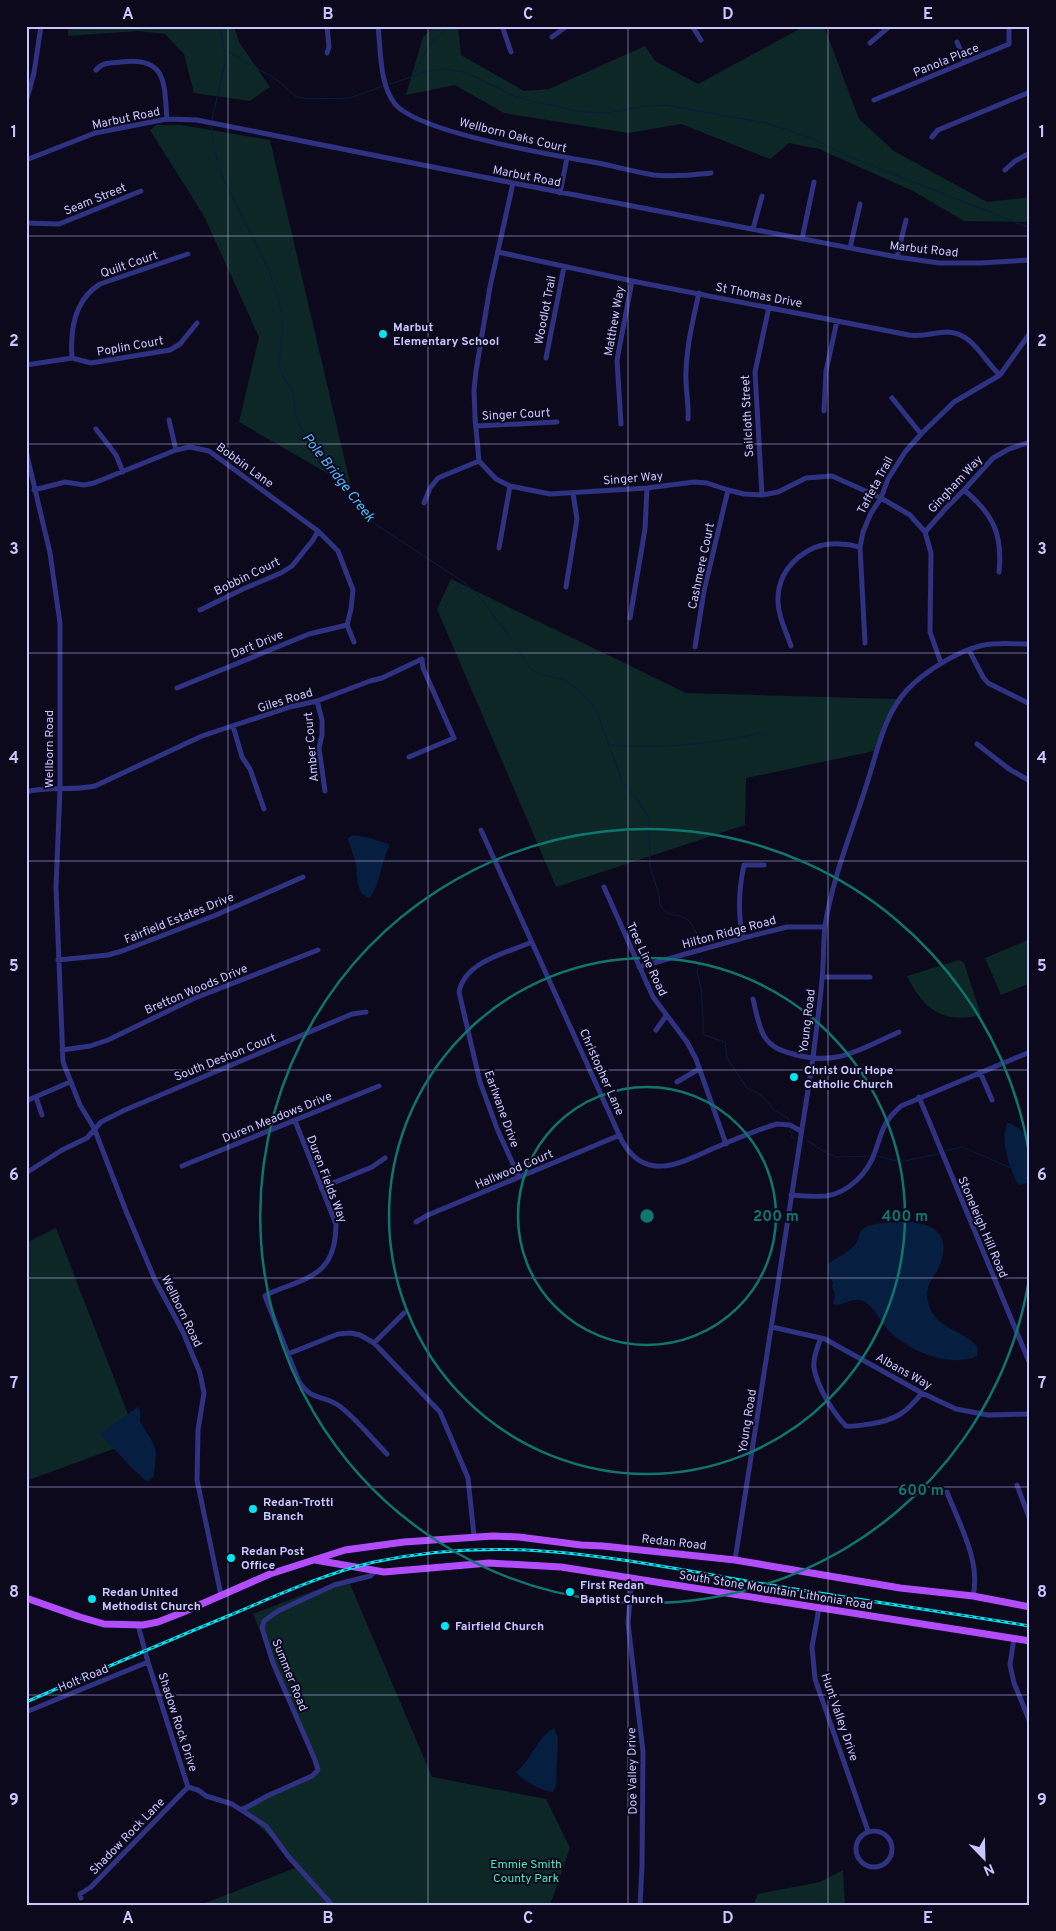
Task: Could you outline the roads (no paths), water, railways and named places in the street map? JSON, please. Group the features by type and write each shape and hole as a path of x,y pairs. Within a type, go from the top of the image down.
{"main road":[{"name":"Redan Road","path":"315,1560 330,1554 364,1546 474,1536 519,1537 735,1560 909,1590 973,1596 1030,1607"},
{"name":"South Stone Mountain Lithonia Road","path":"26,1598 104,1624 138,1625 158,1622 270,1574 315,1560 376,1571 404,1571 506,1563 561,1567 632,1577 1030,1641"}],"street":[{"path":"26,102 34,73 41,26"},
{"path":"327,26 329,47 327,53"},
{"name":"Wellborn Oaks Court","path":"378,26 388,91 395,104 405,113 415,118 468,136 654,175 678,177 712,173"},
{"path":"502,26 511,52"},
{"path":"552,37 567,26"},
{"path":"692,26 701,40"},
{"path":"870,43 890,26"},
{"name":"Panola Place","path":"874,100 1009,44 1009,26"},
{"path":"957,42 965,62"},
{"path":"96,70 100,65 134,60 150,65 160,74 164,82 167,119"},
{"path":"932,137 938,130 1030,92"},
{"name":"Marbut Road","path":"26,160 95,133 167,119 197,120 232,125 513,183 897,257 938,263 1030,260"},
{"path":"1005,170 1015,161 1030,153"},
{"path":"560,192 567,158"},
{"path":"802,239 814,182"},
{"path":"424,503 430,488 438,478 479,461 474,390 476,371 490,287 513,183"},
{"name":"Seam Street","path":"26,223 60,224 141,191"},
{"path":"753,229 762,196"},
{"path":"850,248 860,204"},
{"path":"897,257 906,220"},
{"name":"St Thomas Drive","path":"498,252 918,336 946,332 961,335 971,341 992,368 1000,375"},
{"name":"Quilt Court","path":"72,358 71,338 73,326 83,298 91,290 100,284 188,254"},
{"name":"Woodlot Trail","path":"546,358 564,266"},
{"name":"Matthew Way","path":"621,424 617,360 632,280"},
{"path":"688,419 689,407 686,385 687,350 698,293"},
{"name":"Sailcloth Street","path":"762,496 754,372 769,306"},
{"path":"824,411 825,376 837,320"},
{"name":"Poplin Court","path":"26,365 72,358 91,363 170,350 180,344 197,323"},
{"name":"Taffeta Trail","path":"864,643 860,547 863,532 871,513 881,498 899,461 921,434 954,402 1000,375 1030,333"},
{"path":"892,398 921,434"},
{"path":"169,420 176,450"},
{"name":"Singer Court","path":"476,426 557,422"},
{"path":"96,429 116,454 123,472"},
{"name":"Gingham Way","path":"925,532 993,458 1009,449 1030,442"},
{"name":"Bobbin Lane","path":"34,490 65,482 84,485 94,483 176,450 190,447 209,450 318,532 338,551 353,590 347,625"},
{"name":"Wellborn Road","path":"26,451 50,553 60,623 60,789 56,886 63,1062 80,1105 94,1128 126,1211 156,1280 183,1332 200,1373 204,1393 198,1430 198,1480 214,1571 221,1595"},
{"name":"Singer Way","path":"479,461 496,479 510,486 550,494 707,482 728,490 762,496 778,492 806,478 832,476 881,498 910,515 925,532"},
{"path":"499,548 510,486"},
{"path":"630,618 645,529 647,488"},
{"name":"Cashmere Court","path":"695,647 704,591 728,490"},
{"path":"964,490 987,512 994,524 1000,551 999,572"},
{"path":"566,587 577,519 573,493"},
{"name":"Bobbin Court","path":"200,610 281,573 292,566 318,532"},
{"path":"925,532 930,552 930,632 941,663"},
{"path":"791,646 778,604 780,585 788,568 806,551 840,543 860,547"},
{"path":"347,625 354,642"},
{"name":"Dart Drive","path":"177,688 309,634 347,625"},
{"name":"Young Road","path":"735,1560 812,1058 823,977 825,926 836,875 861,805 886,722 897,702 908,689 941,663 969,650 990,644 1030,644"},
{"path":"969,650 988,683 1030,704"},
{"name":"Giles Road","path":"26,792 80,789 95,786 189,742 382,678 422,659 423,668 454,738 409,757"},
{"name":"Amber Court","path":"317,701 322,720 322,735 319,748 325,791"},
{"path":"233,726 242,757 250,769 264,808"},
{"path":"977,744 1009,769 1030,781"},
{"name":"Christopher Lane","path":"481,830 626,1148 634,1157 645,1163 659,1166 678,1164 777,1124 790,1125 801,1131"},
{"path":"743,938 741,927 741,886 744,865 764,865"},
{"name":"Fairfield Estates Drive","path":"58,960 108,956 122,952 216,915 303,877"},
{"name":"Tree Line Road","path":"604,887 652,996 687,1042 696,1059 726,1144"},
{"name":"Hilton Ridge Road","path":"640,967 787,927 825,926"},
{"name":"Earlwane Drive","path":"519,1178 498,1131 480,1082 460,998 460,986 471,969 532,942"},
{"name":"Bretton Woods Drive","path":"62,1050 90,1046 108,1040 195,998 318,950"},
{"path":"823,977 870,977"},
{"path":"753,999 760,1026 768,1042 781,1051 820,1060 839,1058 899,1032"},
{"name":"South Deshon Court","path":"26,1173 62,1150 87,1138 101,1122 125,1110 352,1014 366,1012"},
{"path":"656,1030 666,1016"},
{"path":"791,1195 826,1196 848,1187 858,1179 870,1163 881,1130 887,1120 900,1106 1030,1052"},
{"path":"677,1082 699,1069"},
{"path":"980,1072 992,1100"},
{"path":"26,1101 70,1082"},
{"name":"Duren Meadows Drive","path":"182,1166 379,1086"},
{"path":"36,1097 42,1115"},
{"name":"Stoneleigh Hill Road","path":"919,1097 1030,1364"},
{"name":"Duren Fields Way","path":"295,1121 336,1224 336,1237 328,1261 314,1276 265,1296 299,1382 312,1396 337,1404 387,1454"},
{"name":"Hallwood Court","path":"416,1222 428,1215 620,1135"},
{"path":"321,1188 372,1167 384,1158"},
{"path":"374,1343 404,1313"},
{"name":"Albans Way","path":"772,1327 821,1338 840,1346 922,1393 956,1409 975,1414 1030,1414"},
{"path":"288,1354 338,1334 350,1333 360,1335 374,1343 440,1412 468,1478 474,1536"},
{"path":"821,1338 814,1357 814,1369 830,1407 846,1426 852,1427 893,1418 904,1412 922,1393"},
{"path":"1017,1485 1030,1520"},
{"path":"947,1492 972,1558 975,1577 973,1596"},
{"name":"Summer Road","path":"242,1810 267,1796 312,1776 318,1770 268,1648 262,1628 264,1621 278,1611 334,1585 370,1576 376,1571"},
{"name":"Doe Valley Drive","path":"632,1577 628,1623 643,1752 640,1905"},
{"name":"Hunt Valley Drive","path":"819,1608 812,1647 815,1679 868,1831"},
{"name":"Shadow Rock Drive","path":"138,1625 188,1787 198,1790 206,1796 232,1804 266,1826 288,1856 332,1905"},
{"path":"1014,1638 1010,1665 1014,1683 1030,1722"},
{"name":"Holt Road","path":"26,1712 148,1662"},
{"name":"Shadow Rock Lane","path":"81,1898 80,1894 91,1887 188,1787"},
{"path":"868,1831 884,1834 891,1844 891,1857 887,1862 877,1866 864,1864 856,1852 856,1844 861,1836 868,1831"}],"water":[{"path":"353,835 388,844 389,847 376,888 369,898 359,888 356,865 348,838"},
{"path":"1007,1123 1030,1136 1030,1182 1020,1185 1017,1183 1006,1154 1004,1138"},
{"path":"910,1222 929,1226 941,1236 943,1251 941,1261 927,1292 929,1306 937,1319 968,1338 978,1348 977,1356 954,1360 929,1355 896,1337 888,1330 867,1303 855,1300 837,1305 833,1304 835,1294 832,1287 833,1283 828,1274 828,1264 851,1249 856,1244 861,1231 867,1227 885,1223"},
{"path":"138,1407 140,1410 140,1422 156,1451 154,1476 149,1481 145,1480 130,1466 100,1434"},
{"path":"554,1728 558,1738 556,1785 553,1792 533,1785 516,1772 544,1736"}],"waterway":[{"name":"Pole Bridge Creek","path":"212,119 226,60 220,26"},
{"path":"413,75 428,47 448,26"},
{"path":"224,49 277,80 295,96 307,99 350,98 383,86"},
{"path":"390,84 432,70 448,69 467,73 519,98 582,112 607,113 639,107 665,105 766,123 809,137 850,157 1030,228"},
{"name":"Pole Bridge Creek","path":"211,126 213,145 221,174 269,271 277,294 283,319 279,364 281,373 294,394 295,414 301,428 375,524 465,583 479,596 530,668 538,674 563,679 583,694 592,704 598,715 622,781 649,818 650,866 659,895 660,905 670,914 682,917 690,922 700,944"},
{"path":"610,745 669,746 767,732"},
{"name":"Pole Bridge Creek","path":"702,957 697,971 701,988 704,1035 725,1042 727,1058 747,1088 761,1095 774,1110 788,1118 788,1121"},
{"name":"Pole Bridge Creek","path":"790,1129 792,1137 796,1139"},
{"name":"Pole Bridge Creek","path":"808,1141 828,1154 837,1157 870,1156"},
{"name":"Pole Bridge Creek","path":"946,1151 962,1147 1011,1168"},
{"name":"Pole Bridge Creek","path":"877,1156 900,1162 938,1154"}],"railway":[{"path":"26,1702 318,1579 374,1562 422,1554 468,1550 559,1552 604,1557 1030,1626"}],"place":[{"name":"Marbut Elementary School","path":"383,334"},
{"name":"Christ Our Hope Catholic Church","path":"794,1077"},
{"name":"Redan-Trotti Branch","path":"253,1509"},
{"name":"Redan Post Office","path":"231,1558"},
{"name":"First Redan Baptist Church","path":"570,1592"},
{"name":"Redan United Methodist Church","path":"92,1599"},
{"name":"Fairfield Church","path":"445,1626"}],"park label":[{"name":"Emmie Smith County Park","path":"526,1871"}]}
